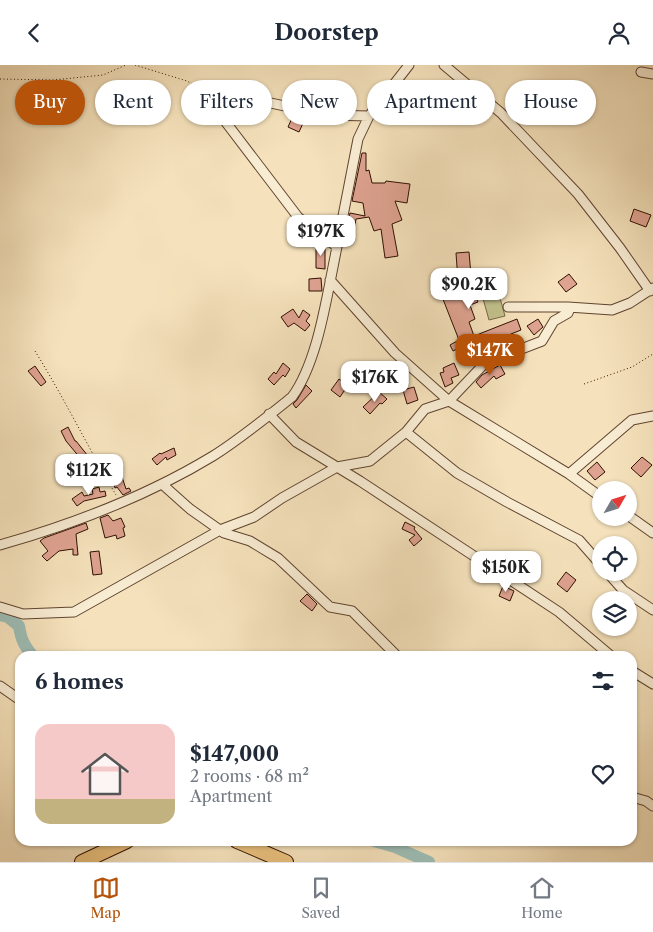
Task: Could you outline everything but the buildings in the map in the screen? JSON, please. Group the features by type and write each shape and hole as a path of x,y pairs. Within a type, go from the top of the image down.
{"highway":[{"path":"82,862 116,846"},
{"path":"249,846 286,862"}],"street":[{"path":"397,80 409,65"},
{"path":"444,65 500,113 578,193 652,289 630,303 612,310 570,307 508,307"},
{"path":"641,72 653,74"},
{"path":"272,103 326,115 367,117"},
{"path":"0,545 51,530 120,503 162,483 213,455 292,397 305,376 310,363 330,280 358,139 367,121"},
{"path":"228,125 298,217 336,247"},
{"path":"330,280 395,353 449,401 592,491"},
{"path":"0,607 23,614 74,612 220,530 254,517 282,498 337,467 370,461 406,431 425,409 449,401 485,363 542,341 554,321 568,313 570,307"},
{"path":"269,414 296,442 558,612 605,651"},
{"path":"569,475 632,420 653,416"},
{"path":"406,431 457,473 579,540 592,555"},
{"path":"162,483 190,509 220,530 250,541 278,558 330,607 352,611 392,651"},
{"path":"638,522 653,533"},
{"path":"616,581 623,589 653,610"},
{"path":"637,674 653,684"},
{"path":"0,686 15,696"},
{"path":"637,799 653,805"}],"path":[{"path":"0,79 53,80 103,75 126,65"},
{"path":"135,65 184,80"},
{"path":"35,351 61,393 120,503"},
{"path":"584,384 632,367 653,354"}],"shaded area":[{"path":"498,291 505,316 489,320 482,295"}],"waterway":[{"path":"0,615 8,617 19,626 23,642 29,651"},
{"path":"392,846 429,862"}]}
